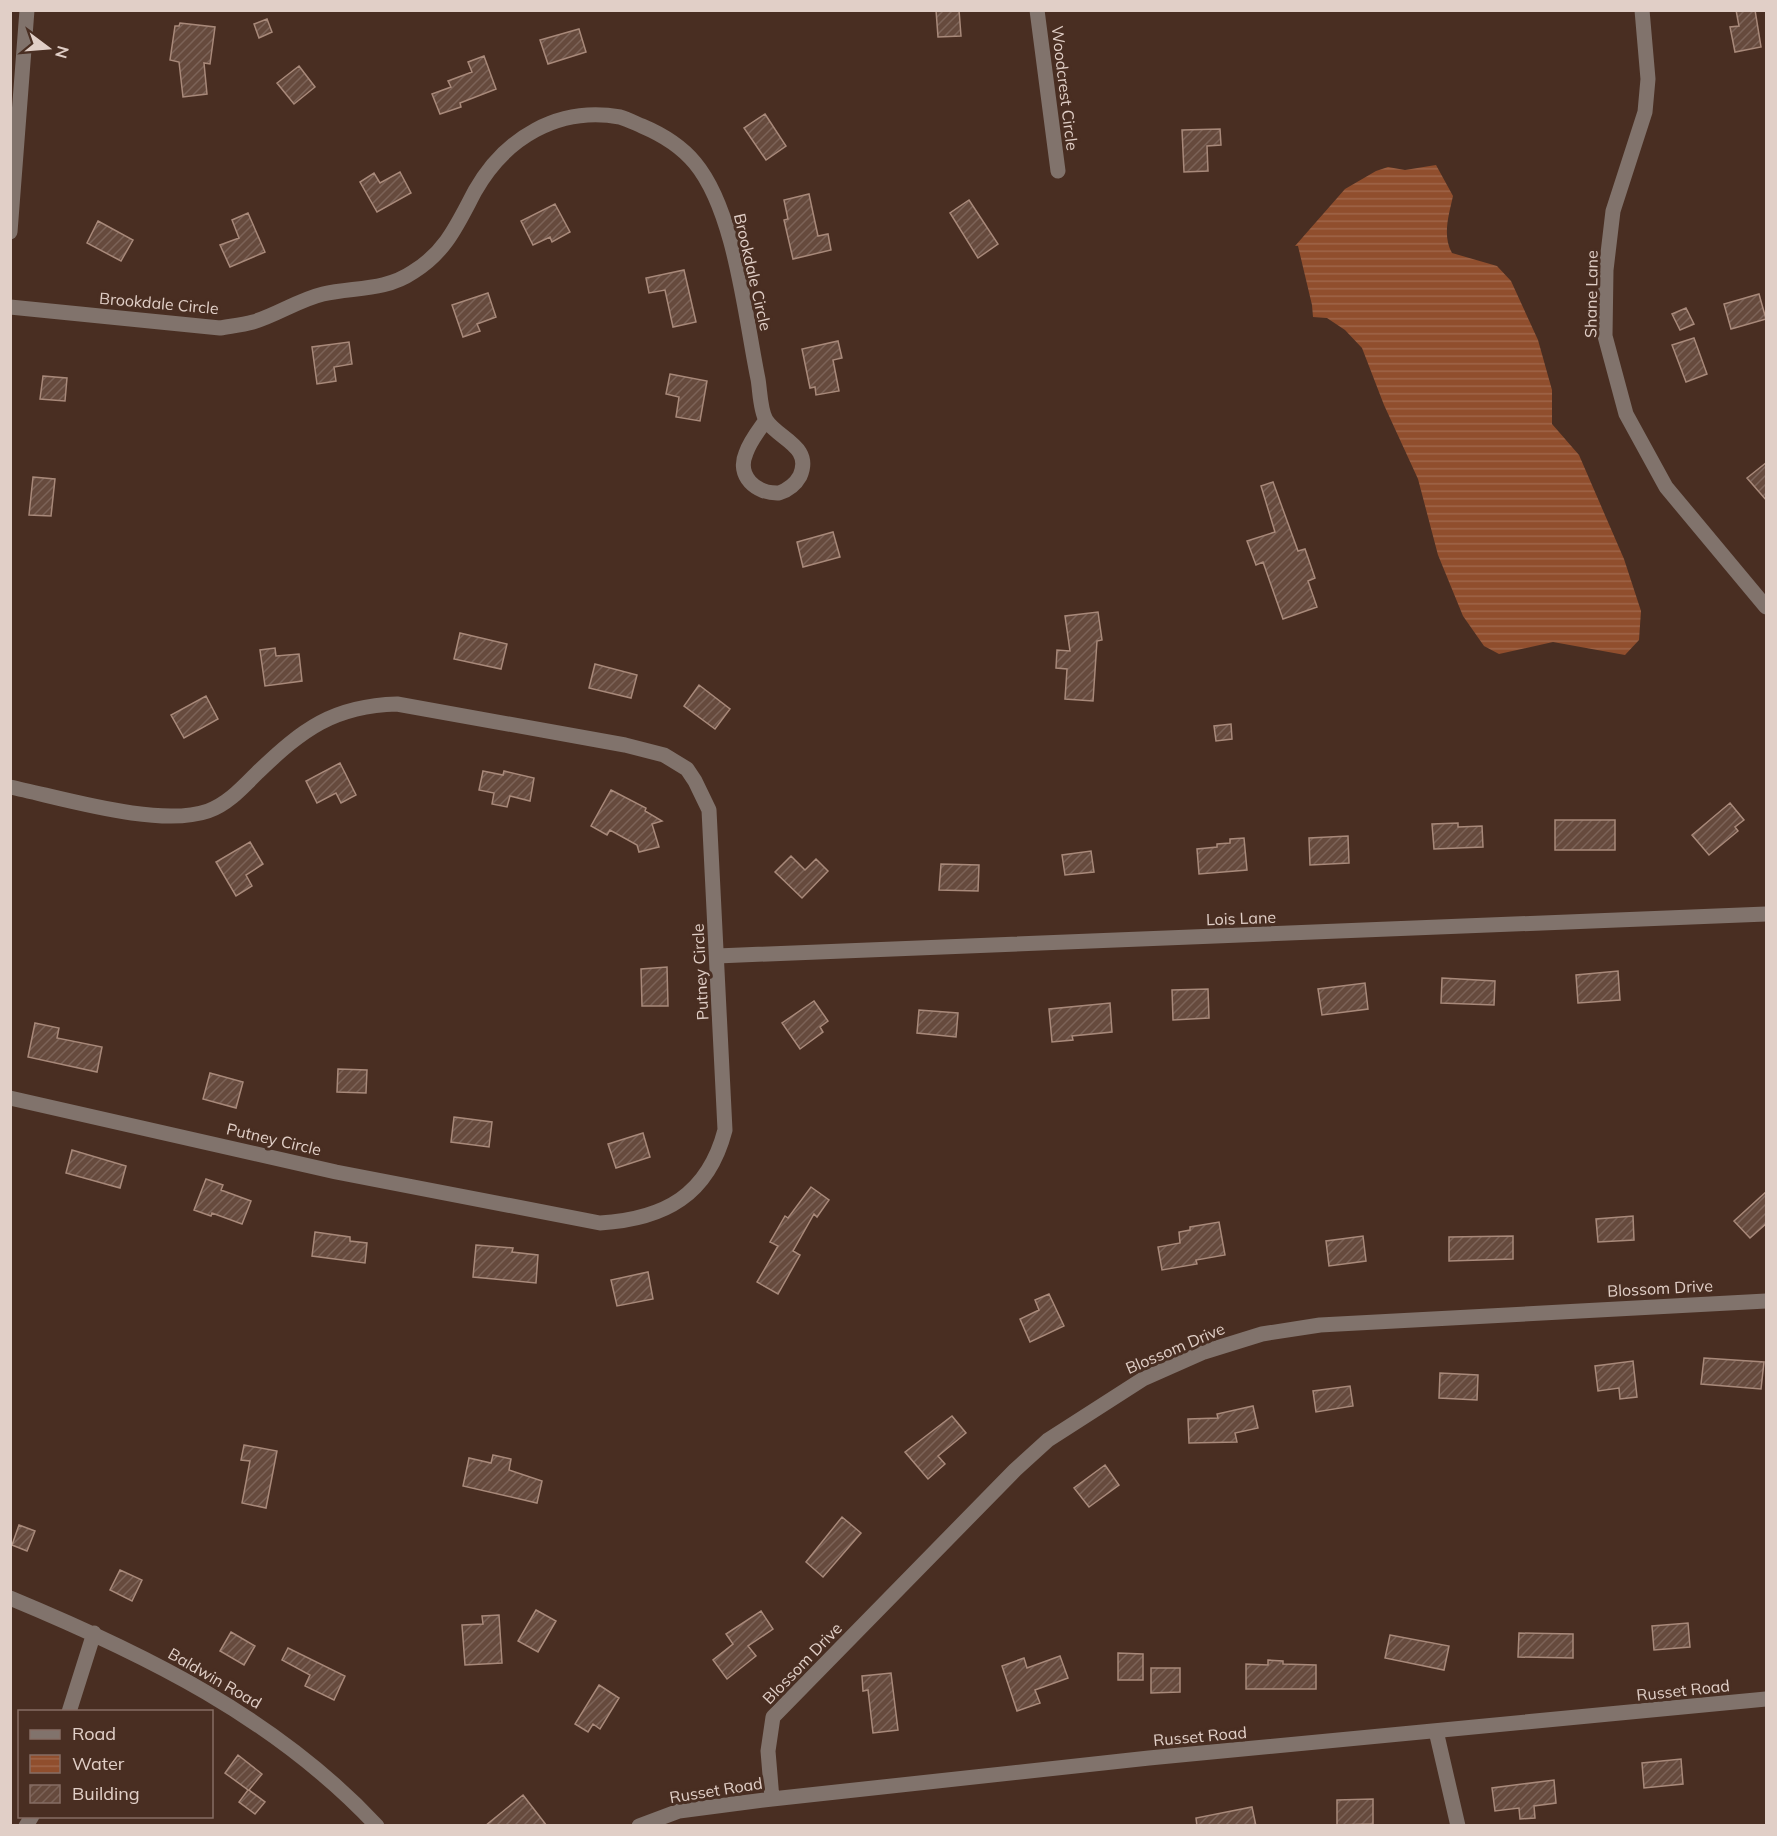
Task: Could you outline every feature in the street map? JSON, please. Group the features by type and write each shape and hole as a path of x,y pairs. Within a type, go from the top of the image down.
{"street":[{"path":"10,232 27,10"},
{"name":"Woodcrest Circle","path":"1037,10 1058,171"},
{"name":"Shane Lane","path":"1642,10 1648,79 1645,111 1613,211 1606,270 1605,336 1626,414 1666,487 1767,607"},
{"name":"Brookdale Circle","path":"10,307 220,328 254,322 294,303 324,293 383,286 412,273 438,253 457,229 476,190 501,154 536,128 577,115 621,117 662,134 695,163 718,201 730,239 766,420"},
{"path":"766,420 795,445 801,457 799,477 791,488 779,493 758,490 748,481 744,468 745,454 766,420"},
{"name":"Putney Circle","path":"10,787 153,817 182,817 208,811 231,799 287,744 314,725 366,705 397,704 645,749 664,755 687,769 709,810 726,1130 720,1151 699,1185 682,1200 658,1211 621,1221 600,1222 336,1172 10,1098"},
{"name":"Lois Lane","path":"717,956 1767,914"},
{"name":"Blossom Drive","path":"772,1799 768,1751 773,1717 1015,1470 1048,1440 1143,1379 1234,1341 1320,1325 1767,1301"},
{"name":"Baldwin Road","path":"10,1598 94,1633 199,1686 320,1769 377,1826"},
{"path":"70,1710 94,1633"},
{"name":"Russet Road","path":"639,1826 679,1811 772,1799 1149,1758 1767,1699"},
{"path":"1436,1731 1458,1826"}],"water":[{"path":"1436,165 1453,196 1447,232 1452,253 1497,266 1511,281 1538,340 1552,390 1552,424 1579,455 1624,559 1641,611 1639,640 1625,655 1553,642 1499,654 1484,646 1463,616 1438,555 1418,479 1384,405 1362,348 1345,330 1327,318 1313,317 1298,246 1295,246 1345,189 1376,171 1388,167 1405,170"}],"building":[{"path":"936,10 959,10 961,36 938,37"},
{"path":"1736,10 1755,10 1761,47 1735,52 1730,27 1739,26"},
{"path":"267,19 272,32 259,38 254,24"},
{"path":"180,23 215,27 210,64 204,63 207,94 183,97 179,62 170,60 175,26 179,26"},
{"path":"579,29 586,52 548,64 540,40"},
{"path":"484,56 496,89 460,103 461,107 440,114 432,94 451,87 448,81 472,72 468,62"},
{"path":"299,66 315,87 294,104 277,83"},
{"path":"765,114 786,146 766,160 744,128"},
{"path":"1220,129 1221,145 1207,146 1208,171 1184,172 1182,130"},
{"path":"400,172 411,193 377,212 360,182 374,173 380,183"},
{"path":"809,194 818,236 828,234 831,250 793,259 784,220 788,219 784,200"},
{"path":"969,200 998,244 978,258 950,213"},
{"path":"555,204 570,232 552,242 550,237 533,245 521,221"},
{"path":"248,213 265,252 230,267 220,245 239,238 232,220"},
{"path":"98,221 133,240 121,261 87,243"},
{"path":"684,270 696,322 673,327 665,290 649,293 646,278"},
{"path":"488,293 496,317 477,324 480,331 463,337 452,305"},
{"path":"1759,294 1766,319 1731,329 1724,304"},
{"path":"1686,308 1694,324 1680,330 1672,314"},
{"path":"1694,338 1707,374 1686,382 1672,345"},
{"path":"838,341 842,358 833,360 839,391 816,395 815,387 810,388 802,349"},
{"path":"349,342 352,364 334,367 336,381 317,384 312,347"},
{"path":"670,374 707,381 700,421 676,417 679,397 666,394"},
{"path":"43,376 67,378 65,401 40,399"},
{"path":"1767,462 1767,501 1747,478"},
{"path":"33,477 55,479 51,516 29,515"},
{"path":"1273,482 1298,551 1305,549 1315,578 1308,581 1317,607 1283,619 1263,562 1256,565 1247,541 1275,532 1261,486"},
{"path":"833,532 840,557 803,567 797,542"},
{"path":"1098,612 1102,640 1097,641 1093,701 1065,699 1067,669 1056,668 1057,650 1070,651 1065,616"},
{"path":"460,633 507,644 501,669 454,659"},
{"path":"275,648 276,656 299,654 302,681 265,686 260,650"},
{"path":"595,664 637,675 631,698 589,688"},
{"path":"699,685 730,709 715,729 684,706"},
{"path":"206,696 218,719 184,738 171,715"},
{"path":"1231,724 1232,739 1216,741 1214,726"},
{"path":"340,763 356,795 341,803 336,793 317,803 306,781"},
{"path":"483,771 503,775 504,771 534,778 530,801 510,796 507,807 492,804 494,793 479,790"},
{"path":"611,790 646,808 645,811 662,821 652,824 659,847 639,852 637,845 610,830 607,835 591,826"},
{"path":"1730,803 1744,820 1735,827 1738,831 1709,855 1692,835"},
{"path":"1555,820 1615,820 1615,850 1555,850"},
{"path":"1458,823 1458,827 1482,826 1483,847 1434,849 1432,824"},
{"path":"1348,836 1349,863 1310,865 1309,838"},
{"path":"1244,838 1247,870 1199,874 1197,849 1217,847 1217,844 1230,843 1230,839"},
{"path":"250,842 263,864 246,875 252,886 236,896 216,862"},
{"path":"1091,851 1094,872 1065,875 1062,855"},
{"path":"791,856 805,870 816,859 828,871 802,898 775,872"},
{"path":"941,864 979,865 978,891 939,890"},
{"path":"667,967 668,1006 642,1006 641,969"},
{"path":"1618,971 1620,1000 1578,1003 1576,975"},
{"path":"1442,978 1495,981 1494,1005 1441,1003"},
{"path":"1365,983 1368,1009 1322,1015 1318,989"},
{"path":"1208,989 1209,1018 1173,1020 1172,990"},
{"path":"814,1001 828,1021 820,1027 823,1032 800,1049 782,1023"},
{"path":"1110,1003 1112,1032 1072,1036 1073,1040 1052,1042 1049,1009"},
{"path":"919,1010 958,1013 956,1037 917,1033"},
{"path":"35,1023 59,1028 57,1038 102,1047 97,1072 28,1057"},
{"path":"338,1069 367,1070 366,1093 337,1092"},
{"path":"210,1073 243,1082 236,1108 203,1099"},
{"path":"454,1117 492,1122 489,1147 451,1142"},
{"path":"643,1133 650,1157 616,1168 608,1144"},
{"path":"72,1150 126,1166 120,1188 66,1173"},
{"path":"206,1179 223,1185 221,1190 251,1201 242,1224 212,1213 211,1216 194,1210"},
{"path":"811,1187 829,1200 817,1217 814,1214 793,1251 800,1255 778,1294 757,1282 778,1246 770,1242 785,1216 788,1218"},
{"path":"1767,1191 1767,1223 1750,1238 1734,1221"},
{"path":"1633,1216 1634,1240 1598,1242 1596,1219"},
{"path":"1219,1222 1225,1255 1196,1260 1197,1264 1162,1270 1158,1247 1180,1243 1179,1232 1190,1230 1190,1227"},
{"path":"315,1232 350,1237 350,1241 367,1243 365,1263 312,1256"},
{"path":"1363,1236 1366,1261 1329,1266 1326,1241"},
{"path":"1513,1236 1513,1259 1449,1261 1449,1237"},
{"path":"476,1245 513,1248 512,1252 538,1255 536,1283 473,1277"},
{"path":"648,1272 653,1299 617,1306 611,1280"},
{"path":"1049,1294 1064,1326 1030,1342 1020,1319 1039,1310 1035,1300"},
{"path":"1704,1358 1764,1362 1761,1389 1701,1384"},
{"path":"1633,1361 1637,1397 1620,1399 1619,1388 1598,1391 1595,1366"},
{"path":"1440,1373 1478,1375 1477,1400 1439,1398"},
{"path":"1350,1386 1353,1406 1316,1412 1313,1391"},
{"path":"1253,1406 1258,1428 1235,1433 1237,1442 1189,1443 1188,1419 1218,1418 1217,1414"},
{"path":"952,1416 966,1433 938,1456 945,1464 928,1479 905,1452"},
{"path":"244,1445 277,1451 266,1508 242,1503 250,1461 241,1460"},
{"path":"493,1455 511,1459 509,1470 542,1481 537,1503 463,1486 469,1458 491,1463"},
{"path":"1105,1465 1119,1485 1089,1507 1074,1488"},
{"path":"842,1517 861,1533 823,1577 806,1562"},
{"path":"19,1525 35,1531 27,1551 12,1545"},
{"path":"120,1570 142,1580 132,1601 110,1590"},
{"path":"536,1610 556,1621 538,1652 518,1641"},
{"path":"761,1611 773,1629 748,1646 756,1656 727,1679 713,1660 733,1644 726,1634"},
{"path":"499,1615 502,1663 465,1665 462,1625 483,1624 482,1616"},
{"path":"1688,1623 1690,1647 1654,1650 1652,1626"},
{"path":"231,1632 255,1646 244,1665 220,1651"},
{"path":"1519,1633 1573,1634 1573,1658 1518,1657"},
{"path":"1390,1635 1449,1646 1444,1670 1385,1658"},
{"path":"288,1648 345,1676 334,1700 305,1686 310,1675 282,1660"},
{"path":"1118,1653 1143,1654 1143,1680 1118,1680"},
{"path":"1060,1656 1068,1678 1035,1690 1040,1703 1017,1711 1002,1666 1024,1658 1027,1668"},
{"path":"1268,1660 1283,1661 1283,1664 1316,1665 1316,1689 1246,1689 1246,1664 1268,1665"},
{"path":"1151,1668 1180,1668 1180,1692 1151,1693"},
{"path":"891,1673 898,1730 873,1733 868,1690 863,1691 862,1676"},
{"path":"599,1685 619,1698 600,1729 593,1724 588,1732 575,1724"},
{"path":"238,1755 262,1774 249,1790 265,1802 255,1814 239,1802 248,1790 225,1773"},
{"path":"1681,1759 1683,1784 1644,1788 1642,1763"},
{"path":"1554,1780 1556,1803 1534,1806 1535,1818 1520,1819 1519,1808 1495,1811 1492,1788"},
{"path":"523,1795 547,1826 485,1826"},
{"path":"1373,1799 1373,1824 1337,1825 1337,1800"},
{"path":"1252,1807 1256,1826 1197,1826 1196,1818"}]}
